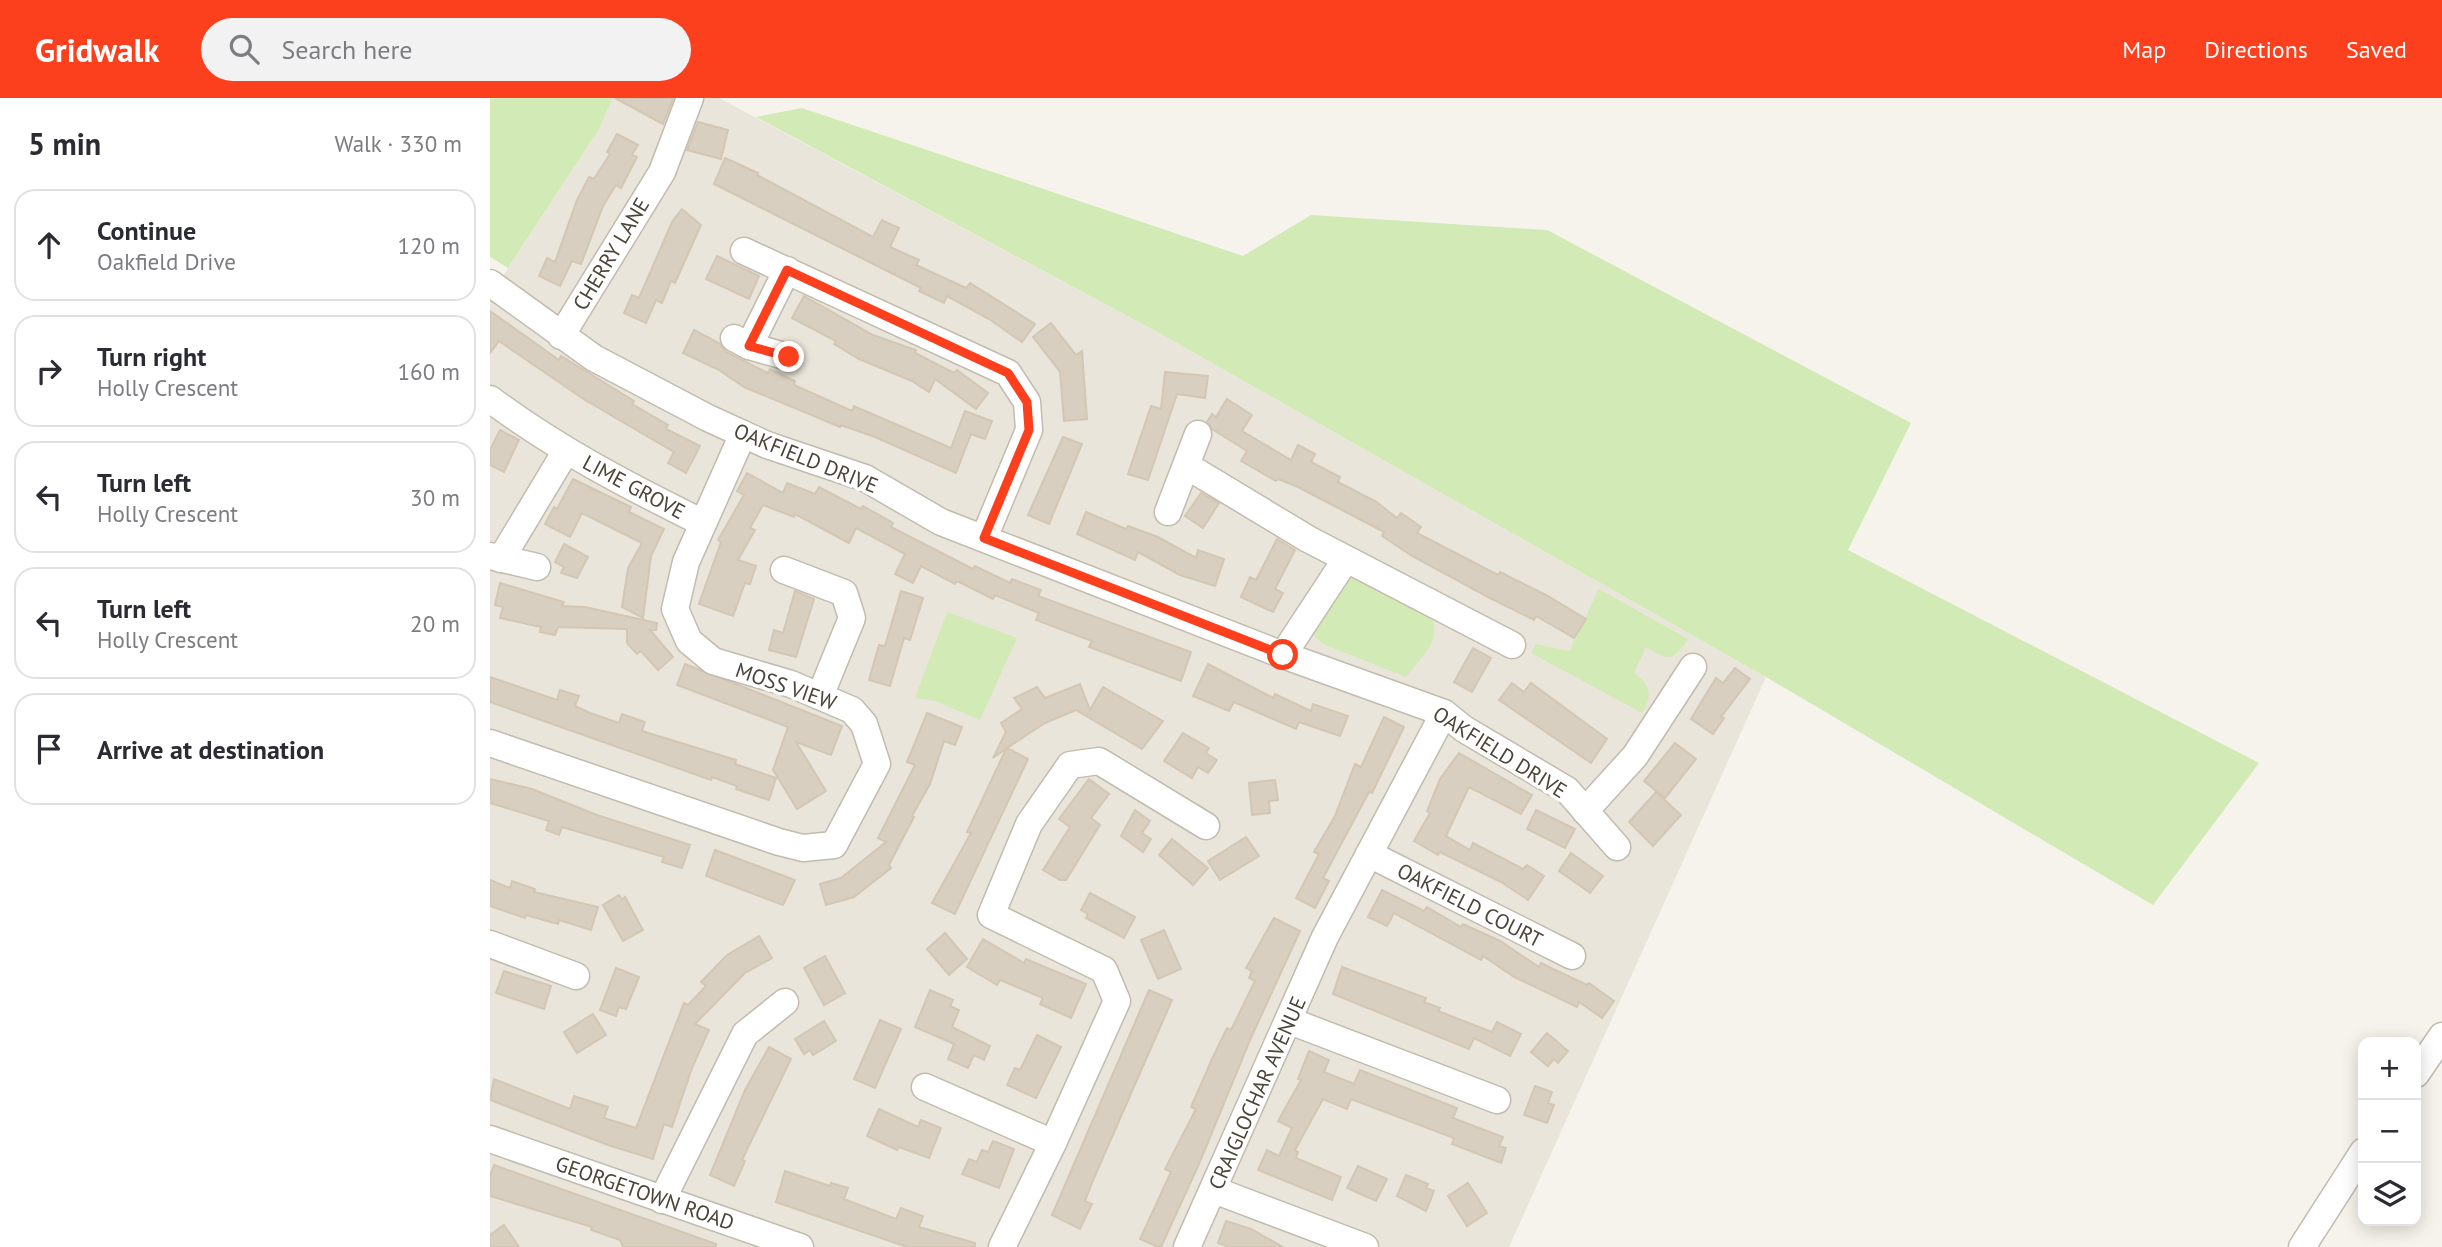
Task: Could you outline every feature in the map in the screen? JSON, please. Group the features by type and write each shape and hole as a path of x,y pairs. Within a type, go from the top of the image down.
{"street":[{"name":"CHERRY LANE","path":"561,337 662,172 690,98"},
{"path":"744,250 1008,373 1027,402 1029,430 984,538"},
{"path":"787,270 741,341 789,357"},
{"name":"OAKFIELD DRIVE","path":"490,283 561,337 594,358 743,434 865,478 941,522 1283,655 1444,713 1464,729 1567,790 1618,847"},
{"name":"LIME GROVE","path":"490,399 609,477 703,523"},
{"name":"MOSS VIEW","path":"490,743 779,842 803,848 834,845 877,764 864,724 852,710 820,696 791,684 713,661 689,641 675,609 686,562 743,434"},
{"path":"1168,512 1198,435"},
{"name":"LIME GROVE","path":"537,567 495,557 566,451"},
{"path":"1187,466 1346,559 1512,645"},
{"path":"1283,655 1346,559"},
{"path":"784,570 844,593 852,618 820,696"},
{"path":"1585,811 1635,756 1693,667"},
{"path":"1369,854 1444,713"},
{"path":"1002,1247 1053,1143 1117,1000 1104,970 991,915 1029,824 1070,765 1099,761 1206,826"},
{"name":"CRAIGLOCHAR AVENUE","path":"1188,1247 1325,937 1369,854"},
{"name":"OAKFIELD COURT","path":"1369,854 1572,957"},
{"path":"490,944 576,976"},
{"path":"662,1200 745,1034 786,1002"},
{"path":"1290,1021 1497,1100"},
{"path":"2421,1067 2442,1036"},
{"path":"925,1087 1053,1143"},
{"name":"GEORGETOWN ROAD","path":"490,1139 800,1247"},
{"path":"2302,1247 2358,1160"},
{"path":"1214,1190 1365,1247"}],"shaded area":[{"path":"613,98 719,98 1161,334 1766,677 1509,1247 490,1247 490,296 599,129"}],"green space":[{"path":"490,98 613,98 599,129 508,268 490,257"},
{"path":"802,108 1243,256 1311,215 1547,230 1911,423 1848,550 2259,763 2153,905 1766,677 1161,334 756,117"},
{"path":"1348,574 1429,614 1435,631 1433,639 1406,677 1325,645 1311,633"},
{"path":"1599,589 1688,639 1678,652 1669,657 1646,647 1634,673 1649,691 1642,713 1531,653 1536,644 1569,651"},
{"path":"947,612 1017,638 980,720 935,701 915,698"}],"building":[{"path":"615,98 670,98 673,99 663,124"},
{"path":"698,122 728,130 721,159 687,150"},
{"path":"617,134 638,145 632,155 637,157 621,188 616,185 603,206 581,264 572,261 560,286 539,276 547,258 555,262 577,200 589,177 594,179 610,154 607,152"},
{"path":"725,158 758,173 757,175 873,237 882,220 899,228 890,247 919,260 916,265 966,288 970,283 1035,324 1022,342 989,319 947,296 944,303 919,291 921,288 714,184"},
{"path":"682,209 701,225 675,283 671,281 662,303 656,300 646,323 624,313 632,295 639,298 672,222"},
{"path":"717,256 759,276 749,299 706,279"},
{"path":"804,296 873,335 916,350 915,353 954,373 957,370 988,393 976,409 935,379 929,392 912,381 859,359 834,344 836,341 792,318"},
{"path":"490,311 559,360 561,356 634,401 632,404 668,425 666,429 700,446 686,473 668,463 674,452 585,400 499,341 490,353"},
{"path":"1051,323 1076,355 1082,351 1087,419 1064,421 1060,372 1033,337"},
{"path":"694,330 719,343 726,352 768,373 770,369 795,381 794,385 852,411 854,406 951,448 965,411 992,421 985,439 971,434 956,473 875,437 841,425 840,427 744,387 719,370 683,353"},
{"path":"1165,372 1208,376 1205,398 1177,394 1148,480 1128,474 1151,406 1161,409"},
{"path":"1227,399 1252,415 1242,431 1291,460 1298,445 1315,454 1311,462 1340,477 1338,482 1375,501 1397,518 1401,513 1421,527 1417,533 1498,575 1500,572 1546,595 1586,619 1574,638 1536,616 1534,620 1412,556 1382,536 1384,532 1298,487 1278,479 1276,481 1241,461 1247,451 1212,429 1207,422 1212,414 1216,417"},
{"path":"500,430 519,440 504,472 490,465 490,450"},
{"path":"1063,437 1082,444 1049,524 1028,515"},
{"path":"747,473 783,493 787,483 815,494 819,487 861,509 863,506 893,523 891,527 973,569 975,566 1010,583 1012,579 1041,590 1038,596 1191,652 1181,681 1089,647 1092,641 1036,620 1039,613 995,595 993,599 957,581 955,584 921,566 913,583 895,574 905,554 856,528 849,543 795,514 794,517 763,505 750,528 755,530 738,560 756,566 750,584 745,583 733,616 699,604 721,542 718,540 744,495 737,491"},
{"path":"573,479 631,507 629,512 664,529 651,556 643,618 622,607 628,568 642,543 582,513 570,537 545,524 554,507 557,509"},
{"path":"1201,493 1219,503 1203,528 1185,516"},
{"path":"1086,512 1126,529 1128,526 1158,537 1196,558 1198,550 1224,559 1215,586 1180,575 1138,552 1135,560 1077,534"},
{"path":"1277,539 1295,550 1275,589 1283,593 1273,612 1241,597 1250,577 1256,580"},
{"path":"564,544 588,557 577,578 561,573 564,567 555,562"},
{"path":"500,583 564,602 562,606 585,607 657,623 656,630 650,630 673,657 658,670 641,651 637,654 627,643 627,629 558,627 555,635 540,632 541,627 500,618 503,607 495,605"},
{"path":"795,591 814,599 796,657 769,650 774,630 783,633"},
{"path":"901,591 923,598 910,640 904,638 890,686 869,680 879,645 885,646"},
{"path":"1473,648 1491,658 1472,692 1454,682"},
{"path":"685,664 842,726 831,755 796,742 826,791 797,809 773,770 788,727 677,685"},
{"path":"1208,664 1273,698 1275,694 1311,711 1313,704 1348,716 1340,736 1299,722 1296,729 1234,702 1229,711 1193,696"},
{"path":"1735,668 1750,679 1721,717 1724,718 1713,734 1691,719 1716,678 1723,683"},
{"path":"490,677 557,700 560,690 579,696 575,706 590,713 619,723 622,714 645,722 642,731 736,760 735,764 776,778 769,800 736,789 737,786 712,777 711,780 490,702"},
{"path":"1512,683 1524,692 1531,683 1607,739 1591,763 1499,700"},
{"path":"1080,684 1090,710 1103,687 1163,721 1142,749 1076,710 1045,723 1007,748 1028,759 955,914 932,903 971,833 967,832 1006,749 993,758 1006,732 1001,723 1022,709 1014,698 1037,687 1045,698"},
{"path":"927,713 962,727 955,745 944,741 930,784 889,865 891,868 854,897 826,905 820,884 841,878 886,842 878,838 915,765 907,762"},
{"path":"1384,717 1404,727 1372,793 1369,792 1323,878 1329,881 1315,908 1296,898 1319,854 1314,852 1335,816 1355,764 1361,767"},
{"path":"1183,733 1209,748 1206,753 1217,760 1208,773 1198,767 1192,778 1164,761"},
{"path":"1675,743 1696,759 1665,798 1644,781"},
{"path":"1459,753 1532,795 1521,814 1469,787 1446,836 1470,850 1473,843 1523,869 1527,865 1544,876 1528,900 1501,882 1440,852 1438,855 1414,841 1430,813 1427,811 1440,779"},
{"path":"490,779 532,789 597,815 690,845 682,868 662,862 664,857 562,827 559,835 546,830 549,821 490,803"},
{"path":"1089,779 1109,794 1091,818 1100,825 1066,880 1060,880 1043,870 1070,827 1059,819"},
{"path":"1275,780 1278,800 1269,801 1270,813 1252,815 1249,783"},
{"path":"1656,792 1681,815 1653,846 1629,822"},
{"path":"1135,810 1150,821 1142,833 1151,839 1143,852 1121,836"},
{"path":"1536,810 1575,829 1565,848 1527,829"},
{"path":"1246,837 1259,856 1220,880 1208,861"},
{"path":"1172,839 1208,868 1193,885 1159,855"},
{"path":"715,850 795,880 783,905 706,876"},
{"path":"1571,853 1603,876 1590,893 1559,871"},
{"path":"490,880 510,888 512,881 535,889 534,892 598,907 591,930 559,920 558,924 526,915 525,918 490,906"},
{"path":"1382,890 1424,911 1427,907 1461,927 1463,924 1500,941 1539,967 1541,963 1587,985 1589,983 1614,1001 1602,1018 1579,1002 1577,1007 1514,977 1483,956 1481,960 1394,913 1387,926 1368,917"},
{"path":"1090,893 1135,917 1124,938 1086,918 1088,914 1081,910"},
{"path":"619,895 622,900 625,897 643,930 623,941 603,905"},
{"path":"1274,918 1300,931 1250,1040 1199,1164 1161,1247 1158,1247 1140,1239 1171,1172 1165,1169 1196,1109 1191,1107 1212,1059 1227,1028 1231,1030 1255,981 1249,978 1252,971 1246,968"},
{"path":"1164,930 1181,969 1158,979 1141,940"},
{"path":"945,933 967,959 949,975 927,949"},
{"path":"759,936 772,958 745,973 695,1024 709,1030 692,1068 672,1127 664,1124 653,1159 608,1145 490,1100 494,1079 570,1109 574,1096 608,1107 604,1118 636,1128 684,1003 688,1005 706,986 701,982 727,955"},
{"path":"983,939 1024,963 1026,959 1086,984 1071,1018 1040,1004 1043,998 1000,980 997,985 967,967"},
{"path":"825,956 845,993 824,1005 804,968"},
{"path":"1342,967 1426,998 1424,1002 1440,1008 1438,1011 1492,1032 1497,1022 1521,1034 1510,1056 1474,1038 1469,1049 1333,994"},
{"path":"616,968 639,977 626,1009 619,1007 616,1016 600,1010"},
{"path":"504,971 551,986 544,1009 496,993"},
{"path":"930,990 953,1000 950,1006 959,1010 952,1027 990,1046 984,1060 974,1055 968,1068 948,1059 954,1044 915,1027"},
{"path":"1149,990 1172,1000 1094,1178 1085,1201 1092,1204 1080,1229 1052,1215"},
{"path":"593,1014 606,1035 577,1053 564,1032"},
{"path":"880,1020 901,1029 875,1088 854,1079"},
{"path":"824,1021 836,1041 813,1055 810,1050 804,1054 795,1039"},
{"path":"1547,1033 1568,1051 1558,1063 1554,1059 1548,1066 1531,1052"},
{"path":"1037,1035 1061,1047 1036,1098 1007,1085 1015,1068 1020,1070"},
{"path":"769,1047 791,1059 742,1160 745,1161 734,1186 710,1175 745,1090"},
{"path":"1309,1051 1329,1060 1324,1072 1354,1084 1360,1070 1457,1108 1453,1118 1503,1137 1499,1146 1506,1148 1501,1163 1452,1144 1454,1138 1351,1099 1347,1109 1323,1099 1295,1150 1298,1152 1296,1158 1341,1177 1332,1200 1258,1170 1267,1150 1279,1156 1292,1128 1278,1121 1301,1080 1298,1079"},
{"path":"1535,1086 1552,1092 1548,1103 1554,1105 1547,1123 1524,1115"},
{"path":"879,1109 918,1127 921,1120 941,1128 929,1158 899,1147 897,1150 867,1136"},
{"path":"993,1141 1014,1149 999,1188 962,1174 969,1159 977,1162 982,1150 988,1152"},
{"path":"494,1165 716,1244 716,1247 623,1247 620,1240 591,1230 592,1227 490,1196 490,1176"},
{"path":"1358,1166 1387,1179 1376,1201 1347,1188"},
{"path":"785,1171 830,1186 831,1183 848,1188 844,1199 896,1219 901,1208 923,1216 919,1227 975,1243 975,1247 907,1247 776,1202"},
{"path":"1406,1175 1428,1184 1426,1188 1434,1191 1426,1211 1397,1196"},
{"path":"1468,1183 1487,1213 1467,1226 1448,1196"},
{"path":"1226,1221 1251,1229 1283,1247 1229,1247 1218,1243"},
{"path":"504,1225 519,1247 490,1247 490,1235"}],"route":[{"path":"789,357 749,346 787,270 1008,373 1027,402 1029,430 984,538 1283,655"}]}
